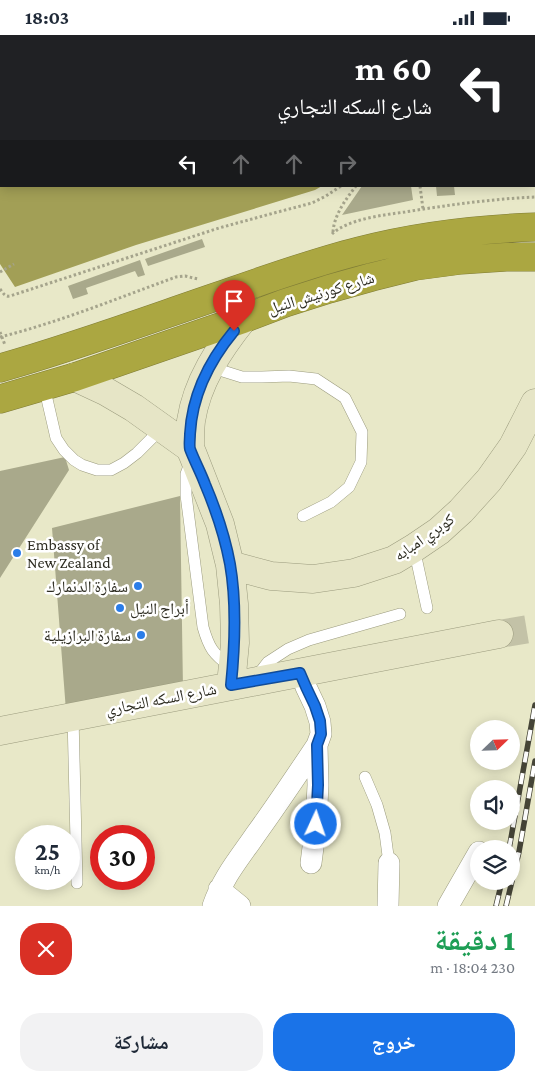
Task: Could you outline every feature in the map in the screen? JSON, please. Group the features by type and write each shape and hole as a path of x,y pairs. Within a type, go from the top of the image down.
{"highway":[{"name":"شارع كورنيش النيل","path":"0,368 70,347 317,262 361,250 406,240 452,233 498,228 535,227"},
{"name":"شارع كورنيش النيل","path":"0,399 75,377 329,289 416,266 461,260 535,257"}],"street":[{"path":"239,678 230,565 220,524 192,452 191,421 198,393 210,367 225,342 243,319"},
{"path":"75,377 120,399 162,427 192,452"},
{"name":"كوبري امبابه","path":"230,565 271,576 313,579 354,573 394,559 439,531 462,511 489,480 513,446 535,403"},
{"name":"شارع السكه التجاري","path":"0,731 239,678 300,673 499,634"},
{"path":"240,906 216,897 232,867 253,840 317,745 321,734 320,721 315,706 300,673"},
{"path":"311,863 318,785 317,745"},
{"path":"388,906 389,863"},
{"path":"448,906 470,867"}],"lane":[{"path":"210,367 242,377 289,376 316,379 346,398 362,432 361,463 349,487 331,502 303,516"},
{"path":"44,386 56,438 74,460 82,465 97,470 111,470 137,453 162,427"},
{"path":"192,452 186,474 186,495 203,627 208,645 218,658 239,678 288,649 400,614"},
{"path":"414,548 427,608"},
{"path":"73,716 76,825"},
{"path":"365,777 377,805 385,833 389,863"}],"path":[{"path":"0,289 8,297 219,228 312,203 340,187"},
{"path":"333,233 335,220 355,187"},
{"path":"420,187 423,209"},
{"path":"0,272 14,264"},
{"path":"0,337 64,318 176,277 193,277 201,280"}],"shaded area":[{"path":"0,187 320,187 136,245 15,287 0,264"}],"building":[{"path":"361,187 411,187 413,200 342,215"},
{"path":"436,187 454,187 455,195 437,196"},
{"path":"202,239 205,247 148,266 145,259"},
{"path":"140,260 145,275 138,277 135,271 86,288 88,294 73,299 68,286"},
{"path":"65,457 69,470 0,578 0,471"},
{"name":"أبراج النيل","path":"180,496 183,689 66,711 52,528"}],"tunnel":[{"path":"499,634 535,628"}],"railway":[{"path":"511,840 535,705"},
{"path":"506,906 519,852 535,761"},
{"path":"496,906 500,890"}],"place":[{"name":"Embassy of New Zealand","path":"17,553"},
{"name":"سفارة الدنمارك","path":"138,586"},
{"name":"أبراج النيل","path":"120,608"},
{"name":"سفارة البرازيلية","path":"141,635"}],"route":[{"path":"234,331 210,367 198,393 191,421 190,448 220,524 230,565 235,643 231,685 300,673 315,706 320,721 321,734 317,745 318,785 316,824"}]}
